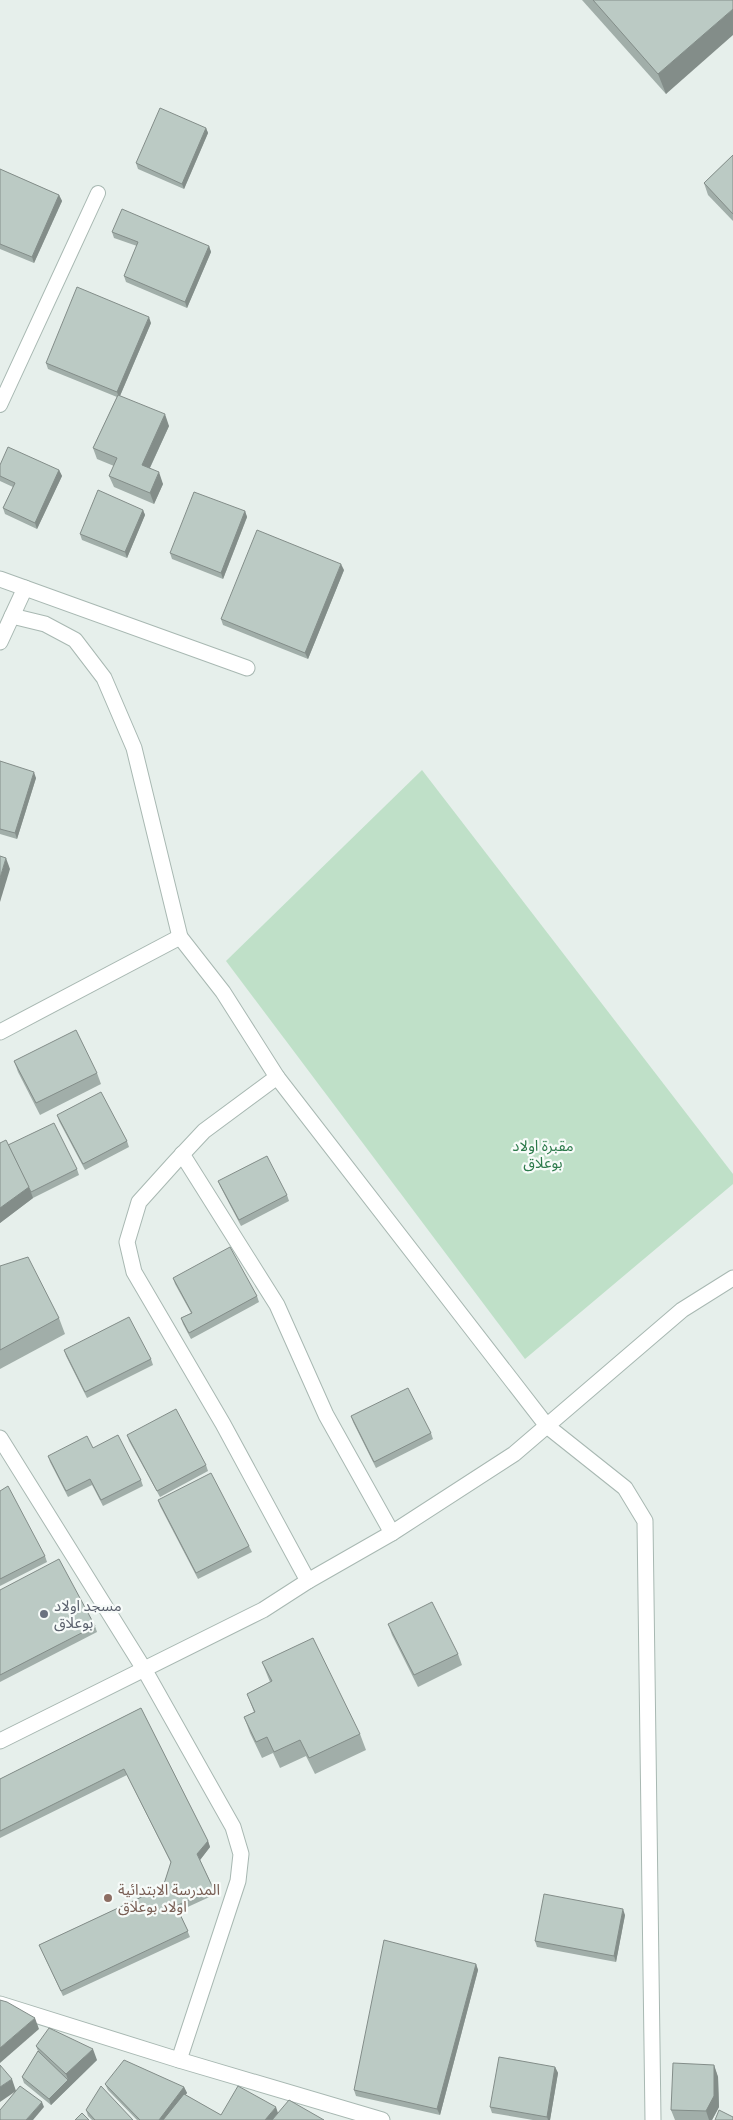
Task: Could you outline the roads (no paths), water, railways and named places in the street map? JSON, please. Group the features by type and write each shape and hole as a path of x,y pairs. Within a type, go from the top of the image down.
{"street":[{"path":"0,579 247,668"},
{"path":"0,642 25,588"},
{"path":"12,616 45,624 75,640 104,678 134,748 180,937 222,992 277,1077 547,1426 625,1488 645,1521 653,2120"},
{"path":"0,1032 180,937"},
{"path":"277,1077 204,1131 182,1154 139,1202 127,1242 134,1272 223,1424 308,1581"},
{"path":"182,1154 277,1305 326,1415 392,1533"},
{"path":"0,1741 263,1610 308,1581 392,1533 514,1454 682,1310 733,1278"},
{"path":"0,1438 144,1669 232,1827 241,1854 238,1881 179,2060"},
{"path":"0,2004 179,2060 382,2120"}],"lane":[{"path":"0,405 98,193"}],"place":[{"name":"مسجد اولاد بوعلاق","path":"44,1614"},
{"name":"المدرسة الابتدائية اولاد بوعلاق","path":"108,1898"}],"park label":[{"name":"مقبرة اولاد بوعلاق","path":"543,1154"}]}
